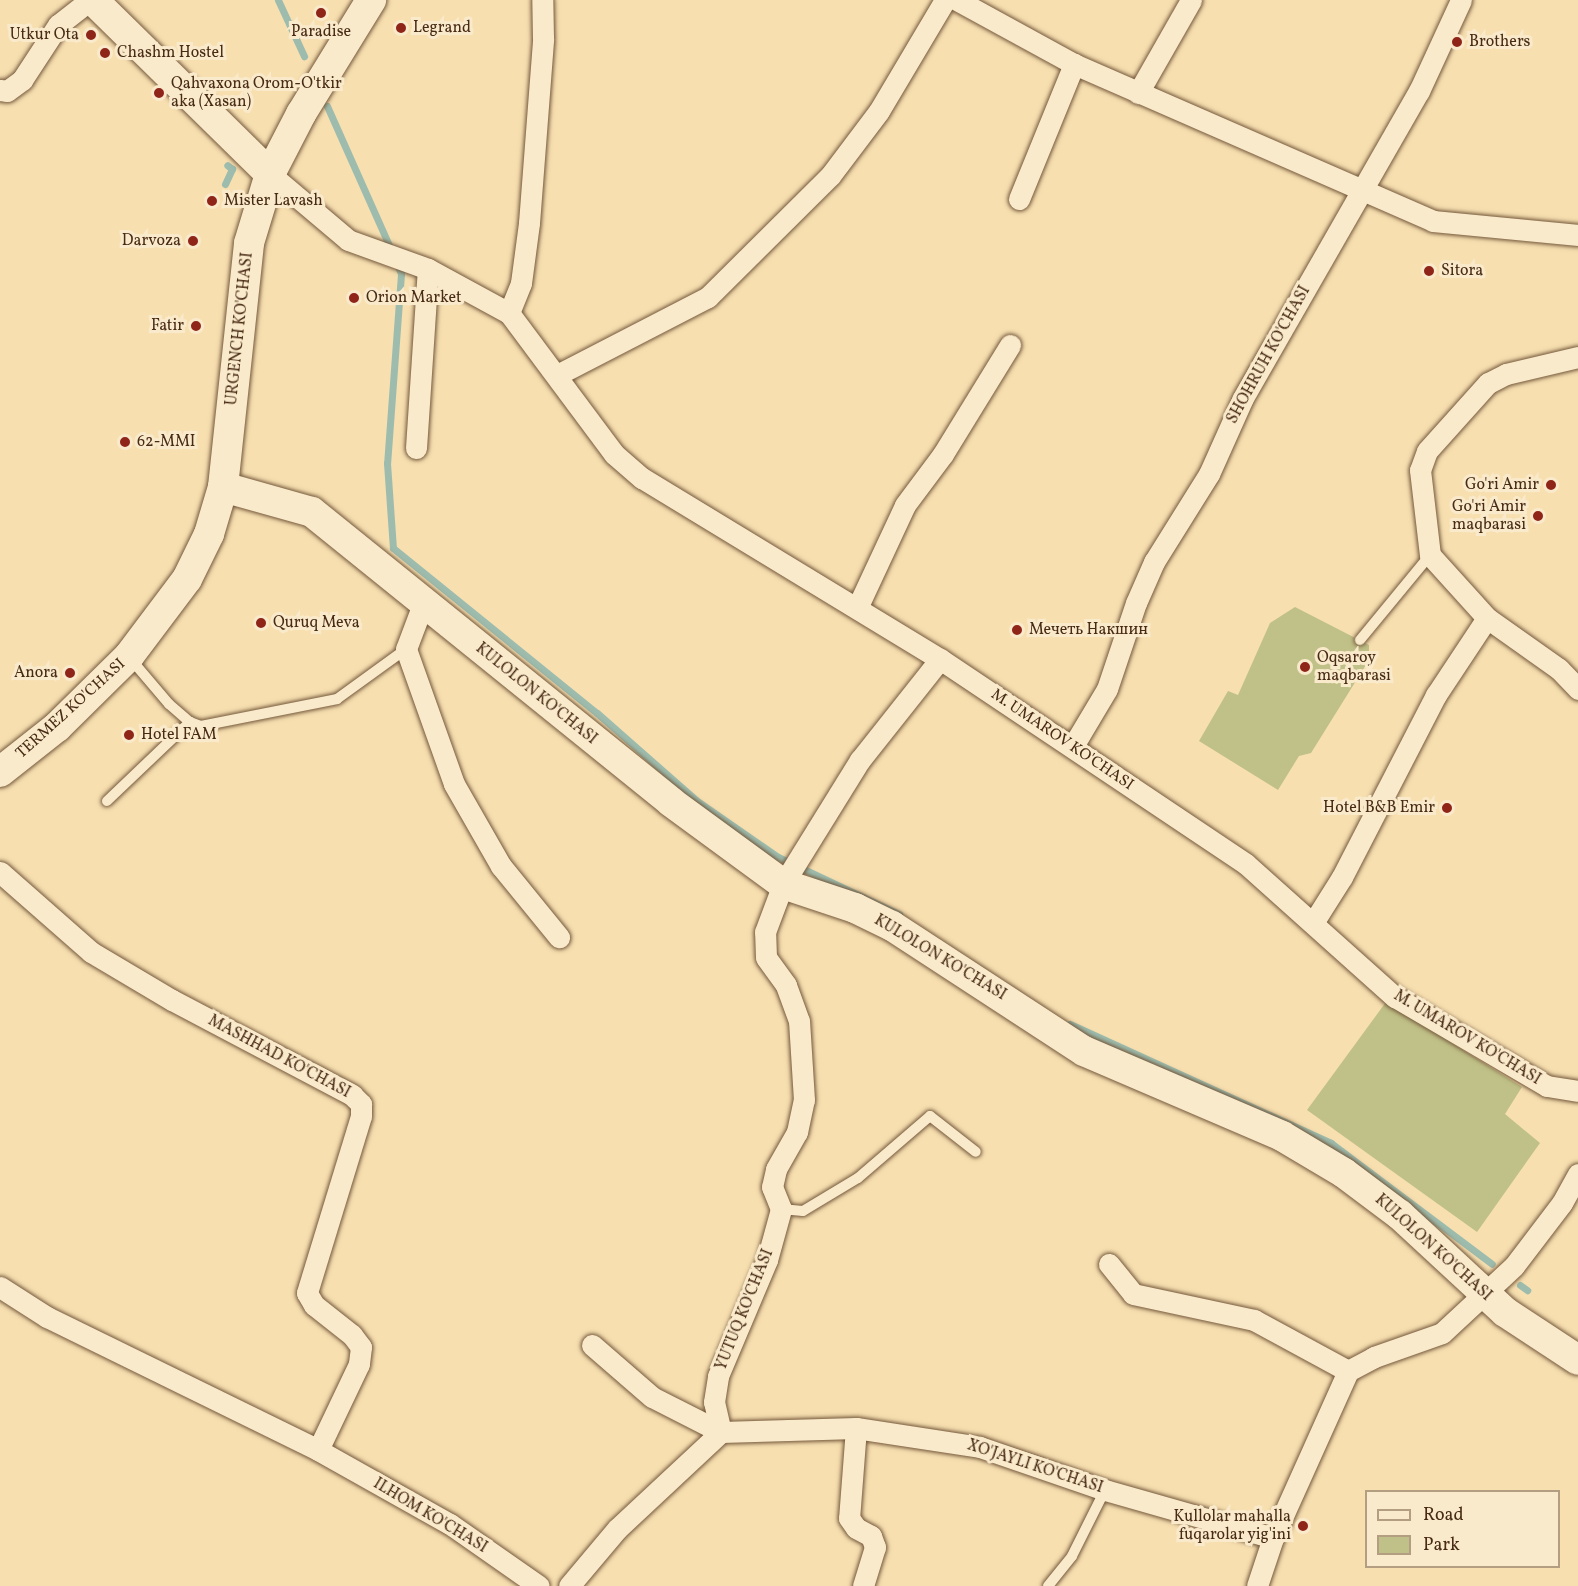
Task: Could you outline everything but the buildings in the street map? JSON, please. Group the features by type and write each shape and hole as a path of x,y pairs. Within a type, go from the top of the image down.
{"main road":[{"path":"92,0 270,174"},
{"name":"URGENCH KO'CHASI","path":"223,487 249,243 270,174 301,114 371,0"},
{"name":"KULOLON KO'CHASI","path":"223,487 312,513 671,802 855,908 892,926 1084,1051 1313,1153 1400,1215 1485,1296 1578,1360"},
{"name":"TERMEZ KO'CHASI","path":"0,772 57,727 129,656 160,620 187,579 209,534 223,487"}],"street":[{"path":"0,90 7,91 22,80 58,25 92,0"},
{"path":"270,174 333,230 428,269 509,313 521,282 529,223 543,49 542,0"},
{"path":"557,375 708,297 830,176 879,111 945,0"},
{"path":"957,0 1074,63 1138,93 1433,221 1578,236"},
{"path":"1138,93 1191,0"},
{"name":"SHOHRUH KO'CHASI","path":"1073,747 1107,689 1136,603 1154,562 1209,474 1243,398 1419,91 1461,0"},
{"path":"1019,199 1074,63"},
{"path":"416,448 428,269"},
{"name":"M. UMAROV KO'CHASI","path":"509,313 614,454 642,477 858,606 940,658 1246,864 1395,997 1547,1086 1578,1091"},
{"path":"858,606 905,506 943,454 1010,345"},
{"path":"1578,357 1506,374 1488,383 1427,451 1420,470 1430,555 1487,618 1559,669 1578,689"},
{"path":"423,604 406,649 454,784 501,866 559,937"},
{"path":"1313,923 1342,877 1436,694 1487,618"},
{"path":"781,1209 772,1187 776,1169 797,1132 804,1100 799,1021 786,985 766,957 765,932 791,871 860,760 940,658"},
{"name":"MASHHAD KO'CHASI","path":"0,872 91,952 172,1000 352,1095 361,1104 361,1116 308,1293 314,1305 352,1335 361,1347 359,1364 318,1450"},
{"path":"1257,1586 1273,1538 1348,1371 1374,1357 1442,1333 1485,1296 1514,1266 1562,1203 1578,1174"},
{"name":"YUTUQ KO'CHASI","path":"721,1432 714,1401 718,1376 767,1260 781,1209"},
{"path":"1109,1264 1133,1294 1254,1320 1348,1371"},
{"name":"ILHOM KO'CHASI","path":"0,1287 47,1317 318,1450 450,1524 539,1586"},
{"path":"569,1586 617,1529 721,1432 652,1397 592,1345"},
{"path":"856,1428 849,1518 856,1528 871,1536 875,1547 863,1586"},
{"name":"XO'JAYLI KO'CHASI","path":"721,1432 856,1428 980,1447 1105,1490 1273,1538"}],"lane":[{"path":"1360,640 1430,555"},
{"path":"129,656 190,722 201,726 337,699 406,649"},
{"path":"107,801 190,722"},
{"path":"781,1209 803,1211 858,1178 930,1116 976,1152"},
{"path":"1048,1586 1072,1556 1105,1490"}],"green space":[{"path":"1295,607 1369,645 1369,660 1311,753 1299,756 1278,790 1199,741 1228,691 1238,695 1270,623"},
{"path":"1386,1002 1522,1087 1505,1114 1540,1143 1477,1232 1307,1110"}],"waterway":[{"path":"278,0 304,56"},
{"path":"327,106 392,252"},
{"path":"225,184 232,169 227,165"},
{"path":"396,262 401,274 387,463 393,548 597,713 696,800 778,857 899,914"},
{"path":"1070,1024 1331,1143 1492,1264"},
{"path":"1520,1285 1527,1290"}],"place":[{"name":"Paradise","path":"321,13"},
{"name":"Legrand","path":"401,28"},
{"name":"Utkur Ota","path":"91,35"},
{"name":"Brothers","path":"1457,42"},
{"name":"Chashm Hostel","path":"105,53"},
{"name":"Qahvaxona Orom-O'tkir aka (Xasan)","path":"159,93"},
{"name":"Mister Lavash","path":"212,201"},
{"name":"Darvoza","path":"193,241"},
{"name":"Sitora","path":"1429,271"},
{"name":"Orion Market","path":"354,298"},
{"name":"Fatir","path":"196,326"},
{"name":"62-MMI","path":"125,442"},
{"name":"Go'ri Amir","path":"1551,485"},
{"name":"Go'ri Amir maqbarasi","path":"1538,516"},
{"name":"Quruq Meva","path":"261,623"},
{"name":"Мечеть Накшин","path":"1017,630"},
{"name":"Oqsaroy maqbarasi","path":"1305,667"},
{"name":"Anora","path":"70,673"},
{"name":"Hotel FAM","path":"129,735"},
{"name":"Hotel B&B Emir","path":"1447,808"},
{"name":"Kullolar mahalla fuqarolar yig'ini","path":"1303,1526"}]}
